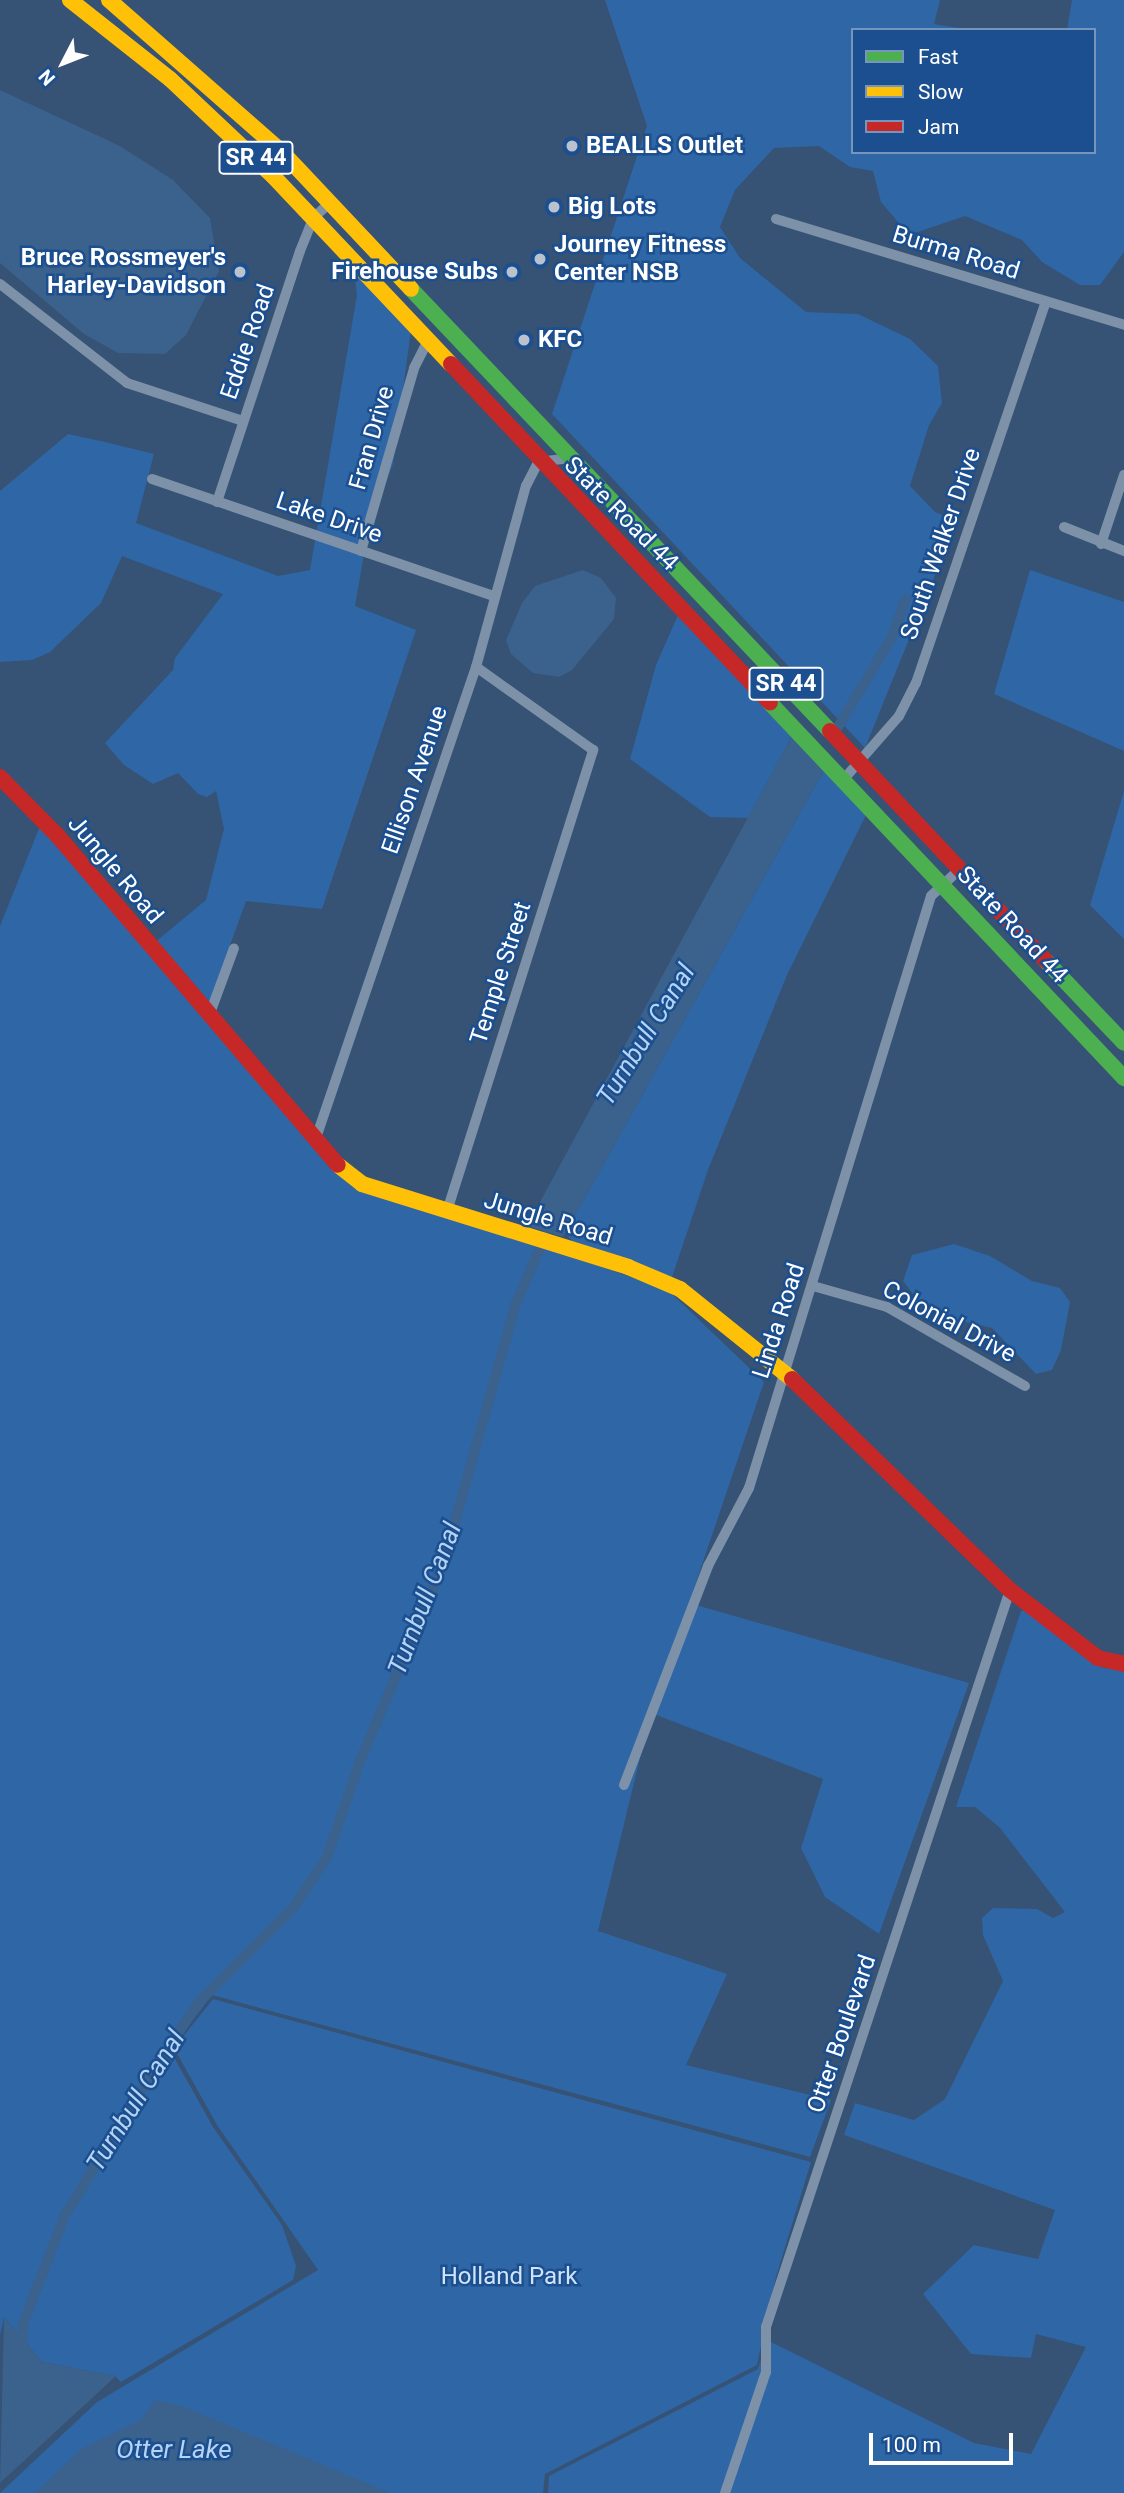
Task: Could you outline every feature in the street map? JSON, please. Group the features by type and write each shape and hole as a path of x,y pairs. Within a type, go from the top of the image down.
{"main road":[{"name":"State Road 44","path":"69,0 114,33 206,110 313,218 538,462 643,568 1124,1078"},
{"name":"State Road 44","path":"109,0 233,104 331,202 1124,1043"},
{"path":"643,568 659,550"},
{"name":"Jungle Road","path":"0,777 209,1016 314,1142 362,1184 573,1251 680,1289 784,1372 897,1475 1010,1591 1098,1658 1124,1664"}],"street":[{"path":"114,33 129,15"},
{"name":"Eddie Road","path":"217,502 313,218 331,202"},
{"name":"Burma Road","path":"776,219 1124,325"},
{"path":"0,284 127,383 243,421"},
{"name":"South Walker Drive","path":"843,780 857,760 899,716 916,683 1045,303"},
{"name":"Fran Drive","path":"361,551 414,368 428,340"},
{"path":"538,462 572,458"},
{"name":"Ellison Avenue","path":"314,1142 476,667 493,596 538,462"},
{"path":"1101,544 1124,475"},
{"name":"Lake Drive","path":"152,479 493,596"},
{"path":"1064,527 1124,551"},
{"name":"Temple Street","path":"447,1211 592,747 476,667"},
{"name":"Linda Road","path":"624,1785 708,1566 749,1488 926,911 941,883 960,869"},
{"path":"209,1016 234,948"},
{"name":"Colonial Drive","path":"813,1286 887,1307 1025,1386"},
{"name":"Otter Boulevard","path":"725,2493 766,2372 766,2327 1010,1591"}],"green space":[{"path":"605,0 940,0 934,24 959,28 851,28 851,154 1096,154 1096,28 1067,28 1072,0 1124,0 1124,252 1100,285 1080,285 1042,262 1022,240 965,216 909,235 881,202 873,171 850,167 819,146 774,148 735,190 720,227 740,258 806,312 858,314 910,339 938,366 942,403 929,425 910,486 935,512 957,521 865,748 552,414 647,126"},
{"path":"354,270 411,330 393,464 369,526 355,606 416,630 322,909 246,901 208,1006 154,943 206,900 224,829 216,791 207,797 198,794 178,773 153,784 124,765 105,743 173,670 175,658 223,594 122,556 101,603 50,652 32,660 0,662 0,491 68,434 154,454 136,523 278,576 310,570 357,295"},
{"path":"1030,570 1124,602 1124,751 994,694"},
{"path":"678,615 792,736 748,818 710,817 630,759 656,665"},
{"path":"824,770 866,815 787,975 708,1170 671,1280 577,1246 565,1233"},
{"path":"1124,791 1124,939 1090,905"},
{"path":"40,826 339,1175 668,1290 764,1382 689,1603 969,1683 879,1934 825,1897 801,1848 823,1779 651,1713 598,1931 727,1974 686,2065 831,2100 810,2157 212,1995 170,2050 213,2127 282,2225 296,2266 293,2280 121,2382 115,2376 42,2362 4,2317 0,2336 0,926"},
{"path":"954,1244 990,1256 1032,1281 1060,1288 1070,1302 1061,1350 1052,1370 1036,1374 992,1328 943,1317 917,1299 903,1281 912,1255"},
{"path":"1026,1609 1104,1668 1124,1669 1124,2493 548,2493 549,2476 758,2369 767,2340 974,2443 1031,2454 1086,2347 1036,2334 1031,2358 971,2354 923,2294 974,2245 1038,2259 1055,2210 844,2135 855,2103 914,2120 945,2099 1003,1981 983,1935 982,1918 993,1908 1037,1909 1053,1918 1065,1912 1000,1828 975,1807 956,1807 1021,1611"},
{"name":"Holland Park","path":"213,1999 811,2162 776,2277 757,2365 545,2474 543,2493 0,2493 97,2402 318,2270 217,2125 174,2048"}],"water":[{"path":"0,90 120,146 173,180 210,218 219,271 186,335 165,354 118,353 84,334 0,263"},
{"path":"583,570 601,578 616,598 614,619 572,670 559,677 533,673 511,654 506,640 522,603 535,586"},
{"path":"792,736 824,770 563,1237 527,1226"},
{"path":"4,2317 42,2362 116,2376 0,2483"},
{"name":"Otter Lake","path":"155,2400 182,2406 390,2493 35,2493 81,2449 142,2419"}],"waterway":[{"path":"838,727 892,637 906,599"},
{"name":"Turnbull Canal","path":"22,2353 23,2324 64,2217 153,2071 198,2003 293,1908 327,1857 360,1761 442,1568 515,1306 545,1236"}],"traffic: fast":[{"path":"411,289 830,731"},
{"path":"770,703 1124,1078"},
{"path":"1046,961 1124,1043"}],"traffic: slow":[{"path":"70,0 170,79 273,176 451,364"},
{"path":"109,0 282,152 411,289"},
{"path":"338,1165 362,1184 628,1267 680,1289 792,1379"}],"traffic: jam":[{"path":"451,364 770,703"},
{"path":"830,731 1046,961"},
{"path":"0,777 57,835 338,1165"},
{"path":"792,1379 1010,1590 1098,1658 1124,1664"}],"place":[{"name":"BEALLS Outlet","path":"572,146"},
{"name":"Big Lots","path":"554,207"},
{"name":"Journey Fitness Center NSB","path":"540,259"},
{"name":"Bruce Rossmeyer's Harley-Davidson","path":"240,272"},
{"name":"Firehouse Subs","path":"512,272"},
{"name":"KFC","path":"524,340"}]}
